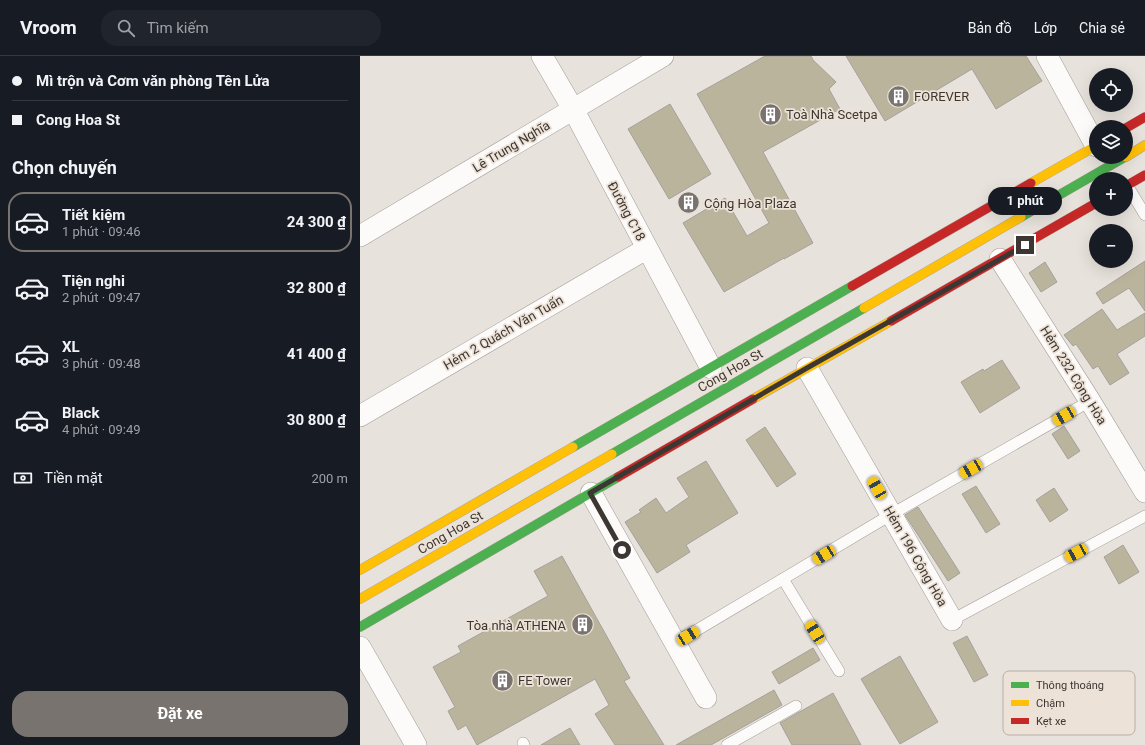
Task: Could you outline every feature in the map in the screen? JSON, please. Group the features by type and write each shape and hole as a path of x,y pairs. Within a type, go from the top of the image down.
{"main road":[{"path":"1133,124 1145,117"},
{"name":"Cong Hoa St","path":"1133,153 1145,146"},
{"name":"Cong Hoa St","path":"360,570 1089,150"},
{"name":"Cong Hoa St","path":"360,599 1113,164"},
{"path":"1133,182 1145,175"},
{"path":"360,627 807,368 1089,207"}],"street":[{"name":"Đường C18","path":"542,56 573,109 711,368"},
{"name":"Lê Trung Nghĩa","path":"360,236 663,56"},
{"path":"1047,56 1089,133"},
{"name":"Hẻm 2 Quách Văn Tuấn","path":"360,416 646,248"},
{"name":"Hẻm 232 Cộng Hòa","path":"1000,259 1090,400 1145,492"},
{"name":"Hẻm 196 Cộng Hòa","path":"807,368 952,620"},
{"path":"590,493 706,698"},
{"path":"360,647 416,745"}],"lane":[{"path":"1133,196 1145,215"},
{"path":"673,641 688,636 892,514 1090,400"},
{"path":"952,620 1145,516"},
{"path":"783,579 840,671"},
{"path":"727,745 796,706"}],"building":[{"path":"765,56 811,56 813,60 836,82 829,89 840,109 763,152 813,243 724,292 683,223 725,198 747,236 769,223 697,94"},
{"name":"FOREVER","path":"846,56 1026,56 1042,81 996,109 972,69 885,121"},
{"path":"670,104 711,174 669,199 628,129"},
{"path":"1145,261 1145,311 1129,288 1103,304 1096,293"},
{"path":"1045,262 1057,282 1041,292 1029,273"},
{"path":"1102,309 1117,330 1145,313 1145,336 1117,354 1129,373 1110,385 1098,366 1093,369 1076,344 1073,346 1064,335"},
{"path":"1002,360 1020,388 980,413 961,382"},
{"path":"1064,426 1080,451 1068,459 1052,434"},
{"path":"765,427 796,474 777,487 746,440"},
{"path":"706,461 738,513 686,545 690,552 657,573 625,522 641,512 639,510 656,498 666,513 689,497 677,478"},
{"path":"976,486 1000,524 986,533 962,494"},
{"path":"1054,488 1068,510 1050,522 1036,500"},
{"path":"918,507 960,573 948,581 905,515"},
{"path":"1123,545 1139,572 1119,584 1104,557"},
{"path":"562,556 630,678 624,681 664,745 615,745 595,714 609,705 595,679 477,745 466,725 458,730 448,711 455,707 433,667 461,652 458,646 548,596 534,571"},
{"path":"967,636 988,675 974,682 953,643"},
{"path":"813,648 820,660 779,684 772,672"},
{"path":"900,656 938,722 900,744 861,679"},
{"path":"774,690 782,705 711,745 676,745"},
{"path":"833,693 861,745 792,745 780,723"},
{"path":"570,728 580,745 541,745"}],"traffic: fast":[{"path":"1021,217 1113,164"},
{"path":"573,447 852,286"},
{"path":"612,454 864,308"},
{"path":"360,627 618,477"}],"traffic: slow":[{"path":"1133,153 1145,145"},
{"path":"1031,183 1089,150"},
{"path":"864,308 1021,217"},
{"path":"753,399 891,321"},
{"path":"360,570 573,447"},
{"path":"360,599 612,454"}],"traffic: jam":[{"path":"1133,124 1145,117"},
{"path":"1133,182 1145,175"},
{"path":"852,286 1031,183"},
{"path":"891,321 1089,207"},
{"path":"618,477 753,399"}],"place":[{"name":"FOREVER","path":"899,96"},
{"name":"Toà Nhà Scetpa","path":"770,114"},
{"name":"Cộng Hòa Plaza","path":"689,203"},
{"name":"Tòa nhà ATHENA","path":"582,625"},
{"name":"FE Tower","path":"502,680"}],"route":[{"path":"622,550 590,493 1025,245"}]}
